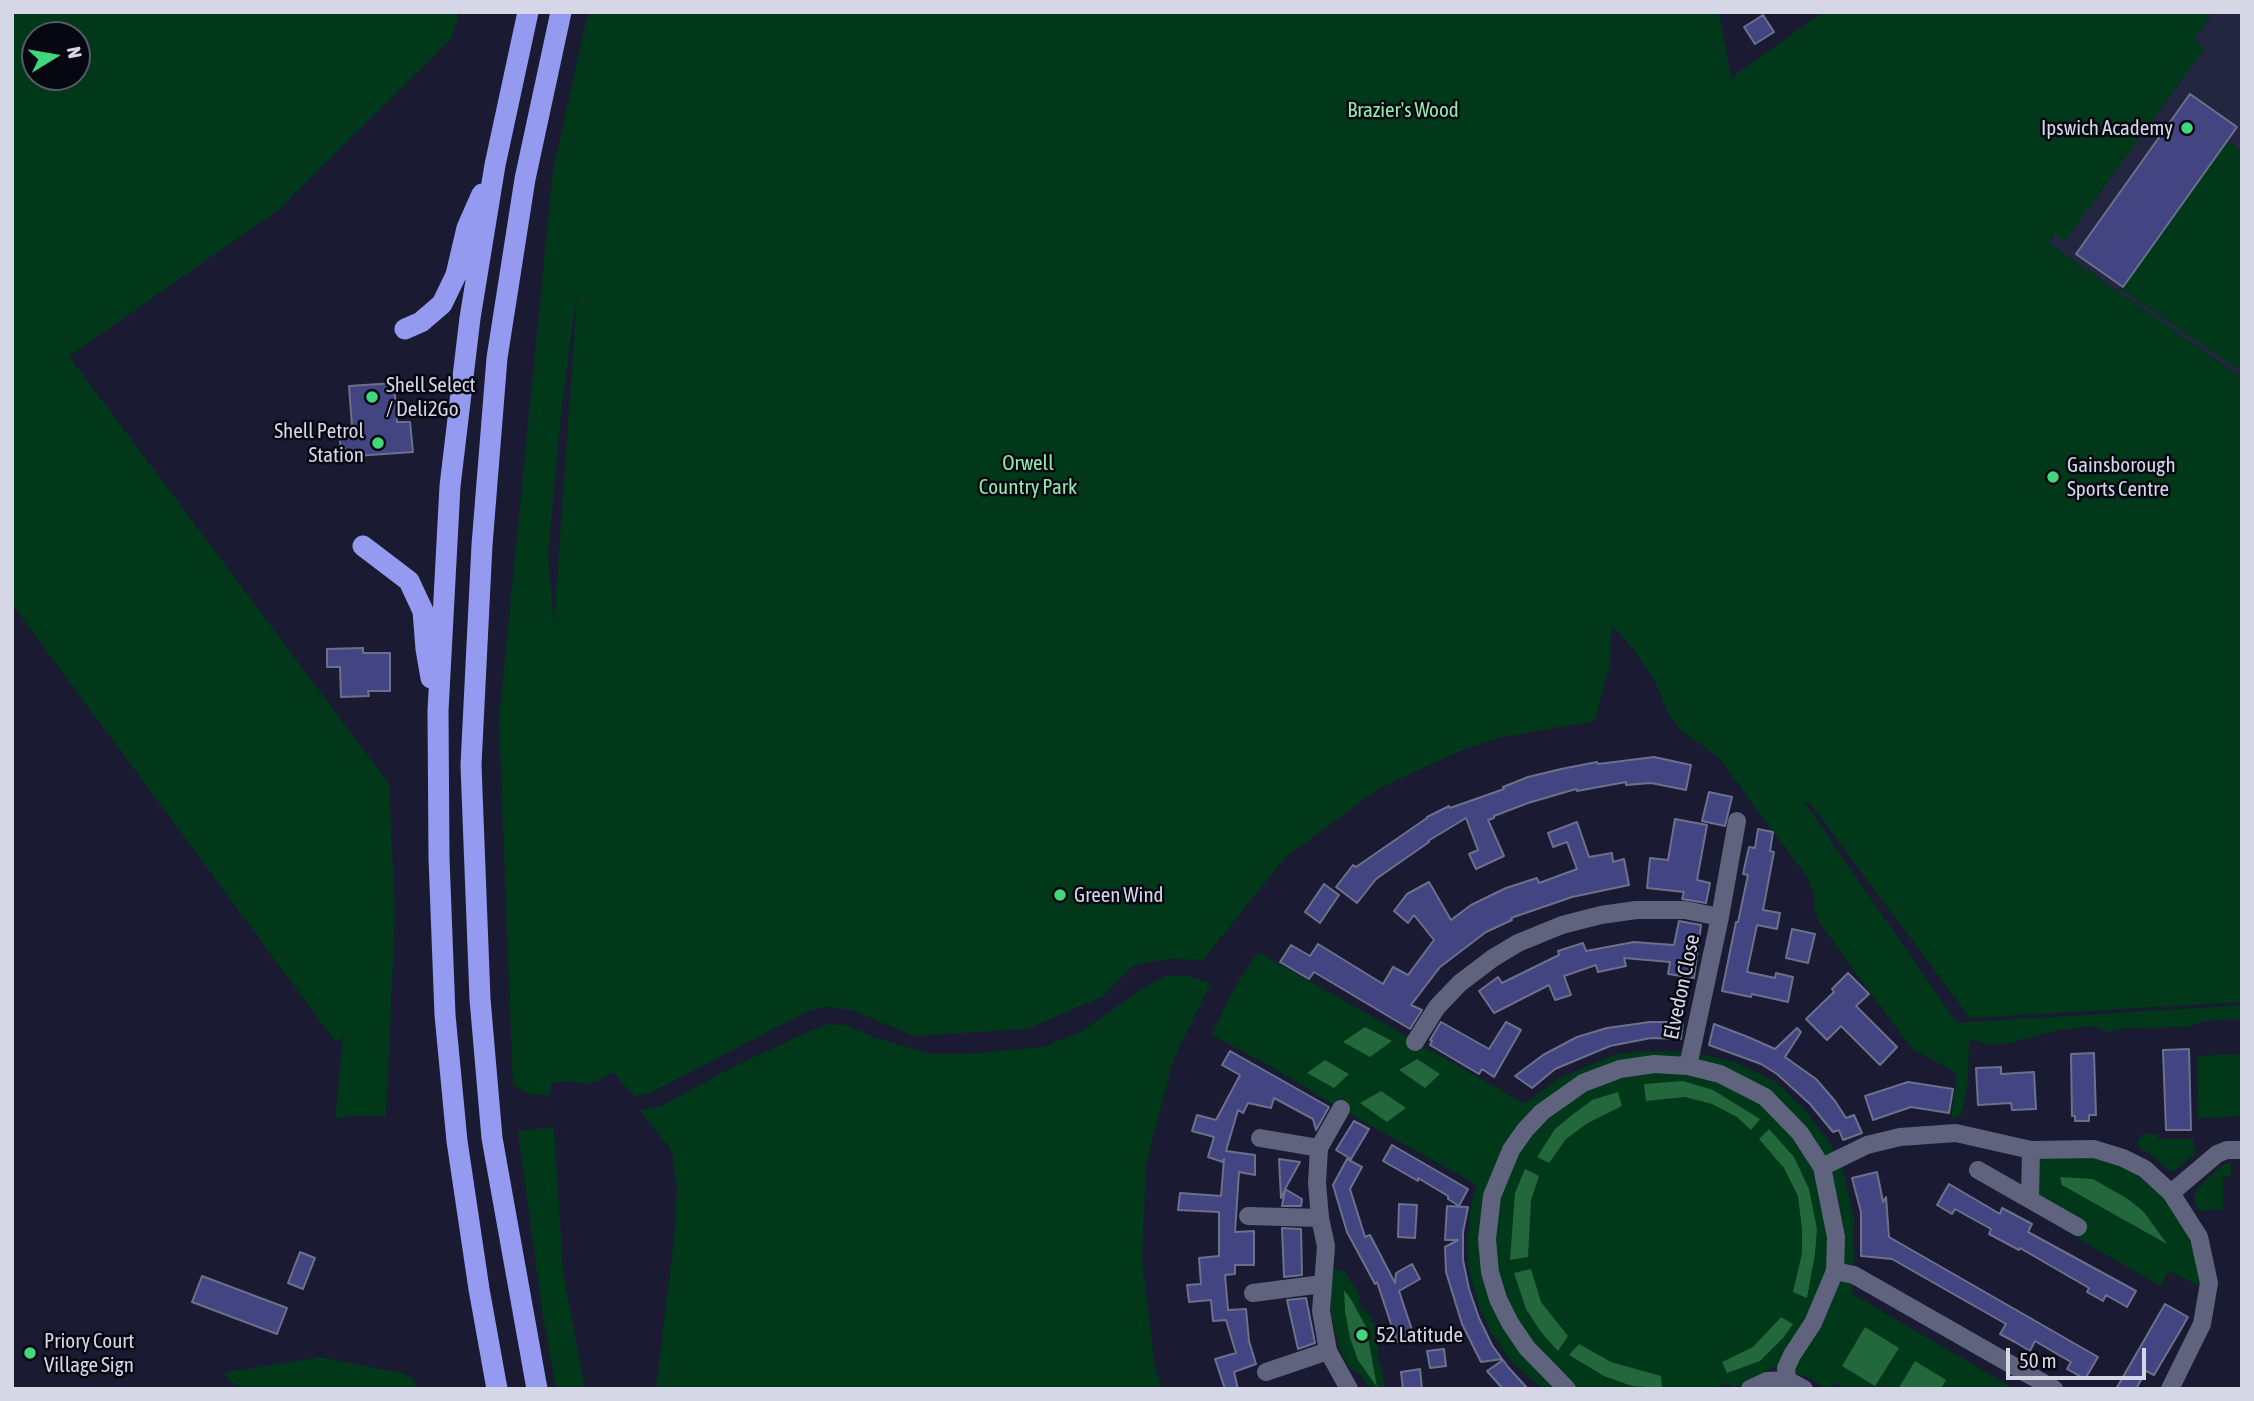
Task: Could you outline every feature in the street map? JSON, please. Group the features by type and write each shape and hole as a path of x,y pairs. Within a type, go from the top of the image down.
{"highway":[{"path":"497,1389 457,1141 445,1015 439,858 438,711 450,486 470,318 495,166 528,12"},
{"path":"537,1389 492,1138 480,999 471,765 482,545 497,358 525,179 561,12"},
{"path":"405,328 421,322 442,304 456,275 467,228 495,166"},
{"path":"363,546 409,581 423,611 426,649 438,711"}],"street":[{"name":"Elvedon Close","path":"1688,1066 1720,917 1737,821"},
{"name":"Elvedon Close","path":"1415,1042 1437,1007 1460,984 1493,958 1540,933 1601,915 1636,911 1685,910 1720,917"},
{"path":"1567,1389 1527,1348 1498,1299 1490,1272 1487,1239 1492,1196 1511,1150 1525,1130 1561,1097 1583,1083 1620,1069 1654,1064 1688,1066 1720,1074 1765,1097 1800,1133 1822,1167 1836,1237 1835,1271 1813,1323 1791,1355 1786,1368 1787,1380"},
{"path":"1340,1109 1319,1148 1317,1183 1326,1246 1321,1311 1328,1351 1349,1389"},
{"path":"1822,1167 1867,1144 1915,1135 1956,1133 2031,1150 2094,1149 2145,1169 2171,1193 2199,1237 2208,1283 2202,1324 2169,1389"},
{"path":"1260,1138 1319,1148"},
{"path":"2030,1199 2031,1150"},
{"path":"2171,1193 2217,1154 2227,1150 2242,1150"},
{"path":"1978,1170 2078,1227"},
{"path":"1248,1216 1320,1218"},
{"path":"1835,1271 1854,1275 2054,1389"},
{"path":"1253,1293 1322,1284"},
{"path":"1266,1372 1328,1351"},
{"path":"1750,1389 1767,1381 1787,1380 1804,1389"}],"shaded area":[{"name":"Ipswich Academy","path":"2214,12 2242,12 2242,378 2049,243"},
{"path":"1365,1027 1392,1041 1370,1057 1343,1042"},
{"path":"1417,1059 1440,1074 1425,1088 1399,1070"},
{"path":"1325,1060 1349,1074 1334,1088 1307,1073"},
{"path":"1683,1081 1713,1090 1760,1119 1751,1130 1737,1117 1712,1104 1685,1097 1646,1101 1644,1084"},
{"path":"1381,1091 1406,1108 1387,1122 1360,1103"},
{"path":"1618,1092 1622,1106 1588,1123 1566,1139 1549,1163 1537,1157 1555,1129 1572,1115 1592,1100"},
{"path":"1769,1129 1794,1157 1809,1189 1817,1229 1807,1298 1793,1292 1802,1253 1798,1196 1784,1168 1759,1139"},
{"path":"1525,1169 1539,1176 1531,1200 1528,1257 1510,1260 1515,1193"},
{"path":"2060,1177 2093,1179 2128,1199 2144,1212 2167,1244 2062,1185"},
{"path":"1531,1269 1541,1302 1568,1336 1558,1351 1526,1309 1514,1273"},
{"path":"1344,1290 1366,1327 1377,1387 1358,1360 1350,1338"},
{"path":"1781,1317 1793,1324 1783,1338 1760,1361 1727,1373 1722,1362 1753,1347"},
{"path":"1865,1327 1899,1348 1875,1386 1842,1366"},
{"path":"1579,1344 1611,1362 1661,1376 1662,1388 1632,1386 1604,1376 1569,1355"},
{"path":"1915,1361 1946,1380 1941,1389 1898,1389"}],"green space":[{"path":"12,12 459,12 452,38 277,211 69,356 389,784 395,917 386,1116 335,1119 343,1037 335,1041 12,604"},
{"name":"Orwell Country Park","path":"588,12 1719,12 1731,78 1823,12 2214,12 2194,40 2205,48 2065,241 2055,234 2049,243 2242,378 2242,1002 1970,1018 1810,803 1804,802 1957,1023 2242,1005 2242,1019 2204,1021 2187,1027 2129,1028 2105,1032 2095,1026 2059,1030 2010,1043 1988,1044 1969,1039 1968,1084 1961,1115 1951,1120 1957,1073 1914,1050 1905,1040 1819,922 1814,908 1815,896 1807,877 1718,757 1683,732 1670,717 1654,679 1634,650 1612,626 1610,663 1595,721 1503,737 1464,749 1378,789 1285,858 1203,960 1169,959 1134,965 1102,997 1027,1029 914,1036 852,1010 827,1007 808,1011 650,1093 634,1096 613,1072 586,1084 564,1081 552,1083 549,1095 531,1095 513,1085 499,720 553,171","holes":["577,299 554,623 548,555 561,414"]},
{"path":"2227,140 2242,151 2242,372 2120,289"},
{"path":"1258,952 1525,1104 1558,1079 1616,1054 1649,1051 1691,1052 1734,1062 1776,1082 1806,1111 1831,1145 1843,1171 1854,1219 1854,1275 1851,1293 2015,1389 1847,1389 1836,1382 1832,1389 1827,1389 1811,1379 1774,1367 1732,1389 1728,1383 1712,1389 1542,1389 1512,1362 1491,1332 1479,1306 1470,1275 1467,1251 1471,1204 1477,1185 1212,1035 1232,992"},
{"path":"1166,976 1187,976 1211,983 1173,1060 1146,1165 1142,1260 1155,1368 1162,1389 656,1389 675,1231 677,1186 672,1152 640,1110 661,1106 735,1066 829,1024 846,1025 876,1038 930,1054 967,1054 1042,1047 1081,1032 1142,989"},
{"path":"2240,1054 2242,1116 2198,1118 2197,1056"},
{"path":"554,1127 563,1271 585,1389 556,1389 542,1310 518,1131"},
{"path":"2142,1134 2158,1134 2158,1139 2193,1139 2195,1154 2174,1171 2167,1169 2138,1147"},
{"path":"2094,1149 2145,1169 2199,1237 2209,1283 2197,1285 2169,1271 2160,1286 2074,1236 2078,1227 2030,1199 2031,1150"},
{"path":"2231,1162 2231,1176 2223,1177 2223,1209 2200,1211 2195,1203 2195,1193 2221,1166"},
{"path":"1334,1268 1345,1272 1359,1294 1361,1310 1366,1311 1374,1324 1379,1355 1376,1358 1382,1369 1385,1389 1370,1389 1360,1374 1349,1368 1338,1345 1331,1312 1330,1289"},
{"path":"321,1357 405,1374 413,1379 419,1389 244,1389 229,1381 224,1373"}],"building":[{"path":"1763,15 1774,32 1755,44 1744,27"},
{"path":"2190,94 2237,127 2123,287 2076,254"},
{"path":"394,383 397,422 410,422 413,452 341,457 339,426 352,426 349,386"},
{"path":"363,648 363,653 390,653 390,691 368,691 369,696 341,697 340,667 327,667 327,649"},
{"path":"1654,757 1691,765 1686,790 1651,783 1626,785 1626,782 1577,791 1576,789 1528,803 1488,820 1504,856 1476,869 1469,854 1478,850 1466,818 1428,841 1376,879 1357,903 1336,887 1353,865 1356,867 1427,817 1449,806 1450,808 1504,789 1503,787 1528,777 1561,769 1597,762"},
{"path":"1709,792 1732,797 1725,826 1702,821"},
{"path":"1675,819 1707,825 1697,880 1710,883 1706,903 1682,899 1684,892 1647,888 1650,858 1668,860"},
{"path":"1577,822 1589,857 1612,853 1613,862 1624,859 1629,885 1572,897 1511,918 1512,920 1486,932 1440,967 1411,1005 1422,1010 1410,1029 1314,972 1309,979 1280,962 1291,945 1310,956 1318,944 1383,984 1393,967 1408,975 1434,940 1414,915 1408,923 1394,911 1407,894 1429,882 1451,920 1471,905 1506,888 1537,878 1539,883 1577,869 1567,842 1553,847 1548,833"},
{"path":"1758,829 1773,832 1770,851 1774,852 1763,910 1780,913 1777,929 1757,925 1747,972 1775,978 1776,973 1793,977 1788,1002 1722,991 1748,875 1743,874 1749,847 1755,848"},
{"path":"1324,884 1339,895 1320,923 1305,912"},
{"path":"1679,921 1701,925 1694,978 1668,974 1670,962 1624,958 1626,966 1598,972 1596,965 1564,976 1571,995 1555,1000 1549,985 1494,1013 1479,991 1498,977 1502,983 1559,955 1558,951 1583,943 1586,951 1634,942 1674,945"},
{"path":"1792,929 1815,934 1808,963 1786,958"},
{"path":"1848,973 1869,994 1856,1006 1897,1047 1880,1065 1841,1026 1827,1040 1806,1019 1834,992 1832,989"},
{"path":"1441,1022 1489,1049 1506,1022 1521,1030 1494,1077 1482,1069 1479,1074 1430,1045 1430,1040"},
{"path":"1650,1022 1683,1022 1681,1039 1651,1038 1610,1046 1555,1069 1532,1088 1515,1076 1543,1055 1577,1037 1607,1028"},
{"path":"1714,1024 1775,1049 1797,1028 1801,1032 1785,1057 1816,1079 1846,1118 1854,1115 1862,1133 1843,1140 1839,1130 1833,1132 1810,1104 1777,1074 1761,1064 1709,1045"},
{"path":"2189,1049 2191,1130 2166,1130 2163,1050"},
{"path":"1230,1051 1329,1107 1316,1130 1313,1119 1274,1098 1271,1108 1248,1103 1243,1113 1238,1110 1226,1151 1255,1155 1255,1175 1239,1172 1235,1232 1254,1231 1254,1265 1235,1265 1235,1274 1225,1275 1228,1310 1246,1309 1249,1341 1256,1364 1234,1372 1238,1389 1225,1389 1215,1359 1236,1353 1226,1320 1213,1321 1211,1300 1189,1302 1187,1285 1201,1284 1199,1258 1219,1256 1219,1212 1178,1210 1180,1193 1221,1196 1224,1159 1223,1162 1208,1157 1214,1137 1192,1131 1197,1115 1216,1120 1240,1075 1222,1065"},
{"path":"2094,1053 2096,1115 2089,1115 2089,1121 2075,1121 2075,1116 2072,1116 2071,1054"},
{"path":"2001,1067 2001,1074 2034,1072 2036,1109 2012,1110 2011,1103 1978,1105 1976,1068"},
{"path":"1908,1082 1953,1089 1949,1113 1911,1107 1873,1120 1865,1096"},
{"path":"1354,1121 1369,1129 1351,1159 1336,1150"},
{"path":"1392,1145 1468,1189 1459,1206 1418,1178 1418,1181 1383,1161"},
{"path":"1279,1159 1300,1162 1285,1189 1302,1199 1301,1206 1282,1206 1285,1190 1281,1198"},
{"path":"1347,1159 1362,1167 1350,1189 1365,1237 1370,1235 1395,1283 1396,1273 1412,1264 1420,1279 1399,1291 1414,1336 1397,1342 1377,1282 1375,1284 1347,1232 1333,1185"},
{"path":"1877,1172 1883,1202 1886,1197 1889,1237 2098,1357 2085,1379 2067,1369 2071,1362 2035,1341 2030,1351 2000,1334 2006,1324 1892,1259 1861,1256 1861,1212 1852,1178"},
{"path":"1949,1184 2000,1214 2002,1208 2032,1224 2028,1232 2136,1291 2127,1307 2106,1295 2103,1301 2087,1292 2089,1288 2020,1248 2019,1250 1989,1234 1991,1229 1955,1209 1952,1214 1937,1205"},
{"path":"1399,1204 1417,1205 1415,1238 1398,1237"},
{"path":"1447,1206 1468,1207 1463,1232 1463,1260 1469,1289 1479,1318 1502,1359 1481,1362 1462,1324 1446,1272 1445,1247 1458,1240 1445,1240"},
{"path":"1282,1228 1301,1229 1302,1275 1284,1277"},
{"path":"300,1252 315,1258 303,1289 288,1283"},
{"path":"202,1276 287,1308 277,1334 192,1302"},
{"path":"1306,1298 1315,1343 1298,1349 1287,1300"},
{"path":"2165,1304 2188,1317 2180,1331 2154,1375 2146,1371 2136,1389 2116,1389"},
{"path":"1444,1349 1446,1366 1430,1368 1427,1351"},
{"path":"1503,1360 1528,1389 1503,1389 1487,1371"},
{"path":"1420,1369 1422,1389 1403,1389 1401,1372"}],"place":[{"name":"Ipswich Academy","path":"2187,128"},
{"name":"Shell Select / Deli2Go","path":"372,397"},
{"name":"Shell Petrol Station","path":"378,443"},
{"name":"Gainsborough Sports Centre","path":"2053,477"},
{"name":"Green Wind","path":"1060,895"},
{"name":"52 Latitude","path":"1362,1335"},
{"name":"Priory Court Village Sign","path":"30,1353"}],"park label":[{"name":"Brazier's Wood","path":"1403,110"}]}
